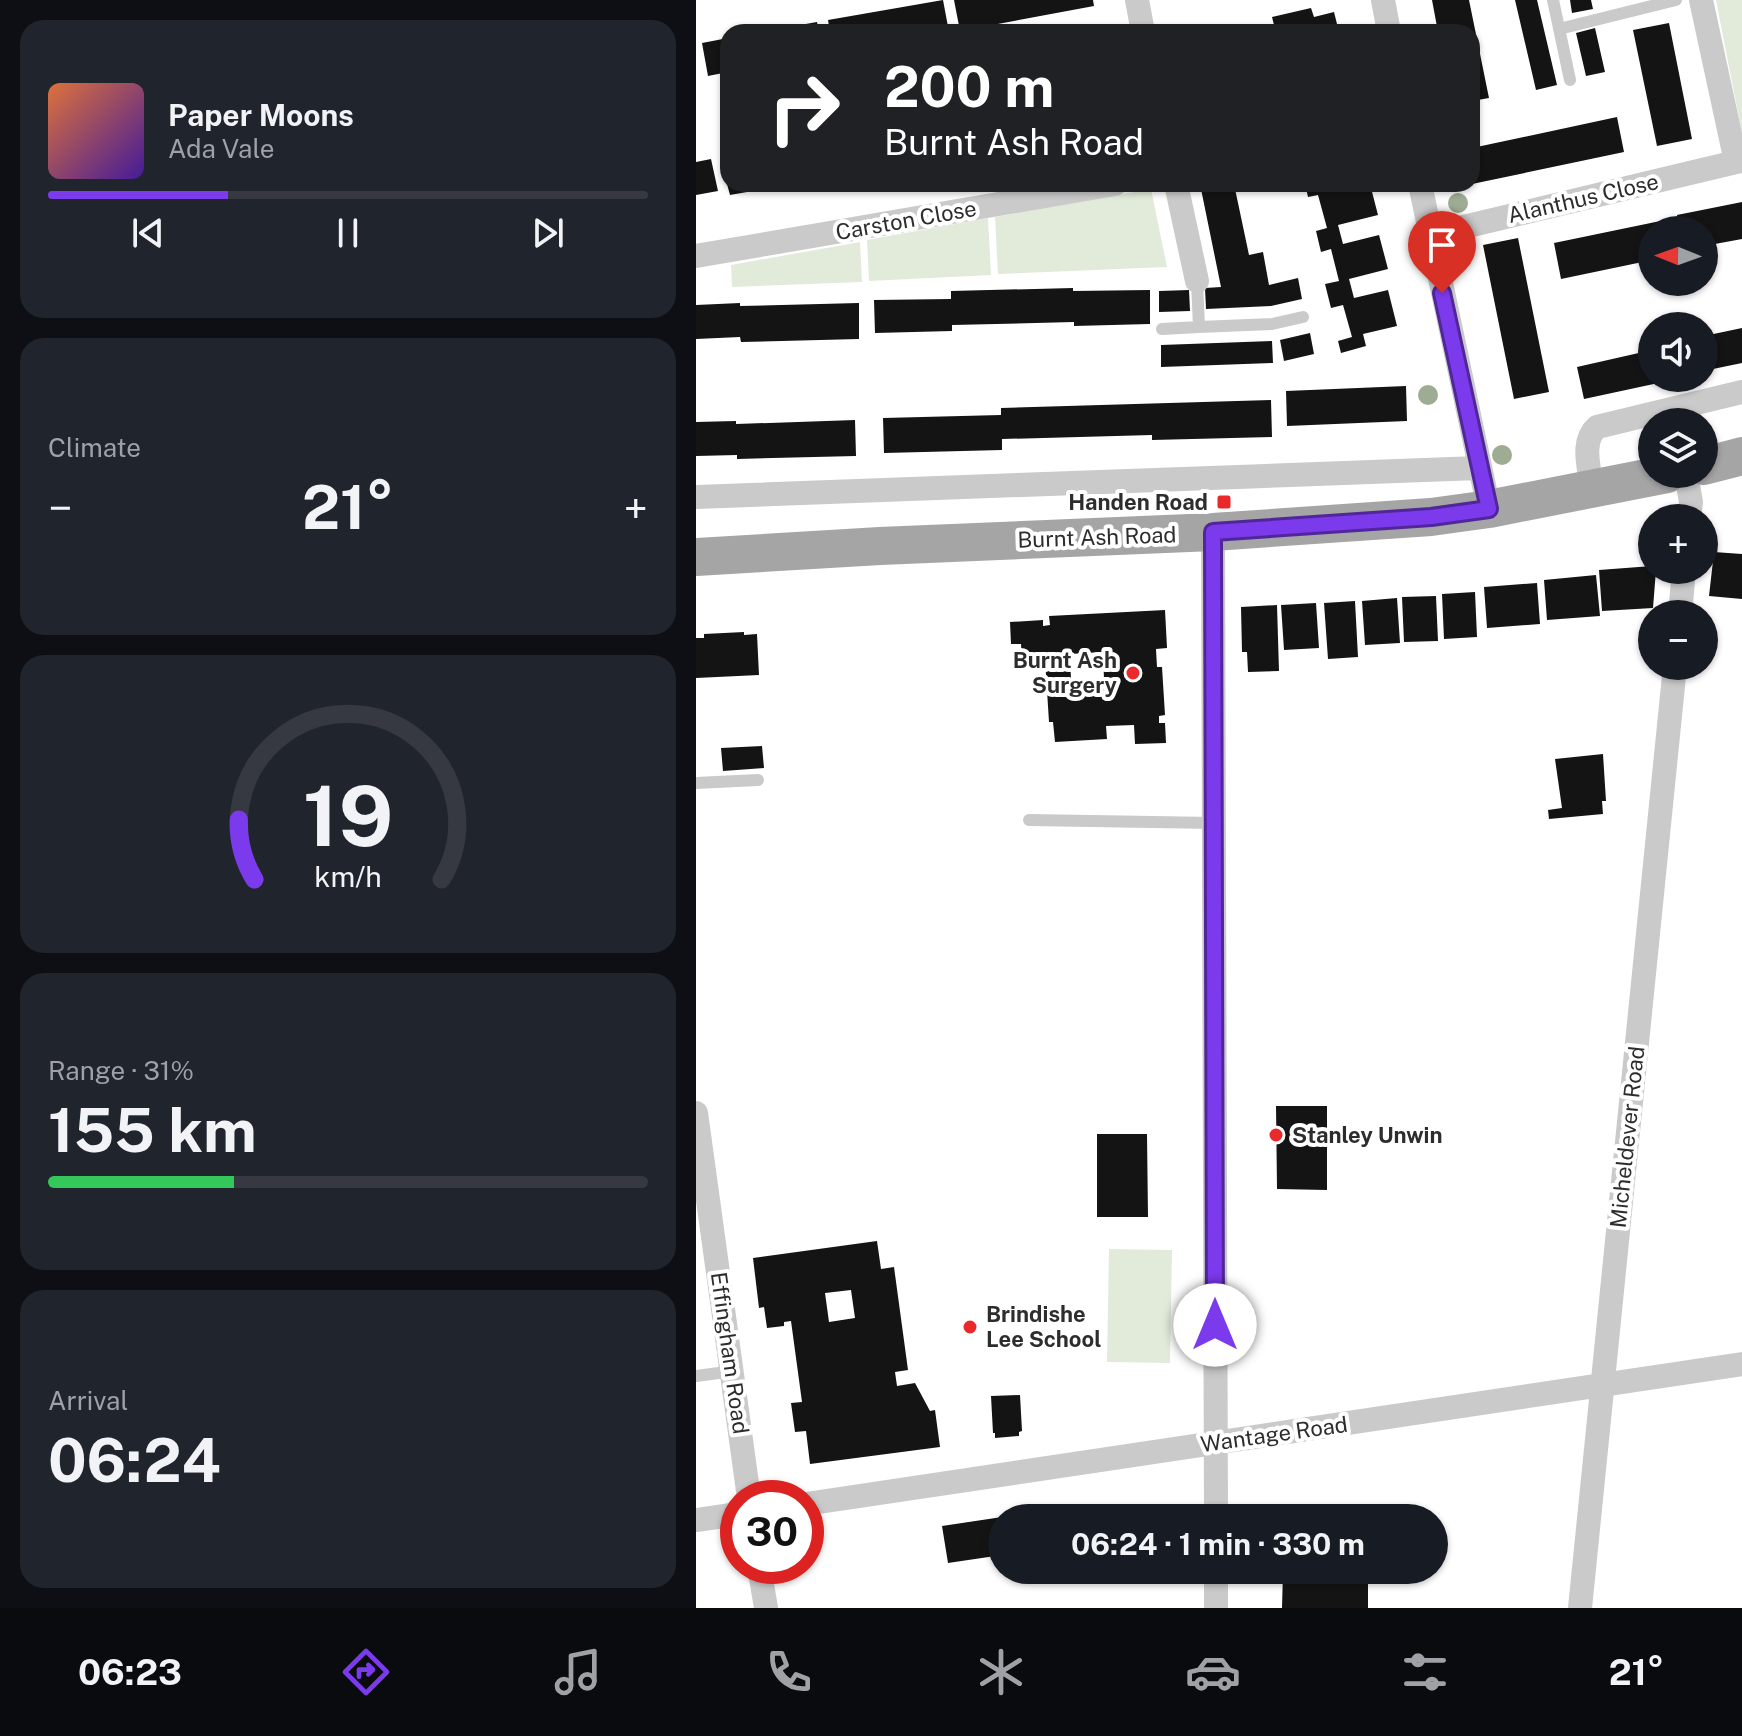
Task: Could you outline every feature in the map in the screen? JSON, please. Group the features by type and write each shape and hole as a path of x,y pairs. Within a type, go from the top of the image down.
{"main road":[{"path":"1718,462 1742,456"},
{"name":"Burnt Ash Road","path":"696,557 1213,532 1431,517 1638,480"}],"street":[{"path":"1137,0 1142,24"},
{"path":"1383,0 1388,24"},
{"name":"Alanthus Close","path":"1430,235 1739,162 1701,0"},
{"name":"Carston Close","path":"696,256 1068,192"},
{"path":"1178,192 1197,281"},
{"path":"1422,192 1489,509"},
{"path":"1592,490 1586,442 1589,433 1597,427 1742,392"},
{"path":"696,497 1478,468"},
{"path":"1213,532 1216,1504"},
{"name":"Micheldever Road","path":"1580,1608 1674,680"},
{"name":"Effingham Road","path":"696,1113 747,1480"},
{"name":"Wantage Road","path":"824,1501 1742,1364"},
{"path":"696,1520 720,1517"},
{"path":"762,1584 766,1608"},
{"path":"1216,1584 1216,1608"}],"lane":[{"path":"1553,0 1570,80"},
{"path":"1559,29 1676,0"},
{"path":"1197,281 1199,327"},
{"path":"1162,329 1272,324 1303,317"},
{"path":"696,783 758,780"},
{"path":"1029,820 1214,823"},
{"path":"696,1376 733,1371"}],"green space":[{"path":"1716,0 1742,0 1742,134"},
{"path":"1134,192 1152,192 1167,267 998,274 995,217"},
{"path":"988,218 991,275 869,281 867,240"},
{"path":"860,242 862,282 732,287 731,265"},
{"path":"1109,1249 1172,1250 1170,1363 1107,1362"}],"building":[{"path":"943,0 948,24 829,24 828,20"},
{"path":"954,0 1093,0 1094,6 998,24 959,24"},
{"path":"1432,0 1469,0 1474,24 1436,24"},
{"path":"1515,0 1537,0 1557,85 1536,90"},
{"path":"1570,0 1591,0 1593,9 1572,13"},
{"path":"1311,8 1314,17 1334,12 1337,24 1274,24 1272,17"},
{"path":"1669,23 1692,139 1657,146 1633,30"},
{"path":"1595,28 1605,72 1586,76 1576,33"},
{"path":"720,40 720,74 708,76 702,43"},
{"path":"1480,54 1489,98 1480,100"},
{"path":"1617,117 1624,152 1480,182 1480,146"},
{"path":"711,159 718,191 696,195 696,162"},
{"path":"1202,192 1236,192 1249,255 1263,252 1269,285 1298,278 1302,299 1271,306 1206,309 1205,288 1221,287"},
{"path":"1307,192 1372,192 1378,215 1338,225 1343,244 1379,235 1388,269 1349,279 1354,298 1388,290 1397,326 1363,334 1366,346 1341,353 1338,341 1352,337 1343,305 1331,308 1325,284 1339,281 1331,249 1321,252 1316,231 1327,228 1318,195 1308,197"},
{"path":"1742,202 1742,239 1718,243 1718,216 1677,215"},
{"path":"1638,226 1638,263 1561,279 1554,243"},
{"path":"1518,238 1549,392 1514,399 1483,245"},
{"path":"1073,288 1073,291 1150,290 1150,324 952,325 952,331 875,333 874,300 951,299 951,291"},
{"path":"1189,290 1190,311 1159,312 1159,291"},
{"path":"740,303 740,306 859,303 859,339 741,342 740,337 696,339 696,305"},
{"path":"1742,328 1742,363 1718,368 1718,333"},
{"path":"1310,333 1314,354 1284,361 1280,340"},
{"path":"1272,341 1273,363 1161,367 1161,345"},
{"path":"1638,353 1638,387 1584,399 1577,367"},
{"path":"1406,386 1407,421 1287,426 1286,391"},
{"path":"1271,400 1272,437 1152,440 1152,435 1002,439 1002,450 884,453 883,418 1001,415 1001,408"},
{"path":"855,420 856,456 737,459 737,455 696,456 696,422 736,421 736,424"},
{"path":"1718,552 1742,554 1742,599 1709,596 1710,584 1718,584"},
{"path":"1638,567 1638,584 1655,584 1654,600 1638,600 1638,609 1602,611 1599,570"},
{"path":"1596,575 1600,616 1547,620 1544,580"},
{"path":"1537,583 1540,624 1487,628 1484,587"},
{"path":"1475,592 1477,637 1444,639 1442,594"},
{"path":"1436,596 1438,641 1404,642 1402,597"},
{"path":"1397,598 1400,643 1365,645 1362,601"},
{"path":"1355,601 1358,657 1328,659 1324,603"},
{"path":"1316,603 1319,648 1284,650 1281,605"},
{"path":"1277,605 1279,671 1248,672 1247,652 1242,652 1241,607"},
{"name":"Burnt Ash Surgery","path":"1165,610 1167,648 1156,649 1157,667 1162,667 1165,715 1159,716 1159,723 1165,723 1166,743 1135,744 1134,725 1106,726 1107,739 1055,742 1053,722 1049,722 1045,659 1022,660 1021,644 1011,644 1010,622 1043,620 1043,626 1050,625 1049,616","holes":["1103,652 1104,679 1071,680 1070,654"]},
{"path":"744,632 744,635 757,634 759,675 696,678 696,638 704,638 704,634"},
{"path":"762,746 764,768 723,771 721,748"},
{"path":"1603,754 1606,801 1602,801 1603,814 1549,819 1548,810 1562,808 1555,759"},
{"path":"1276,1106 1327,1106 1327,1190 1277,1189"},
{"path":"1097,1134 1147,1134 1148,1217 1097,1217"},
{"path":"877,1241 881,1269 894,1267 908,1370 895,1372 897,1386 915,1383 930,1411 935,1410 940,1447 810,1464 806,1431 795,1432 791,1403 802,1402 791,1321 784,1322 784,1326 767,1328 764,1307 759,1308 753,1258","holes":["851,1290 855,1318 829,1322 825,1293"]},
{"path":"1020,1395 1022,1431 1019,1436 995,1438 991,1396"},
{"path":"988,1519 988,1557 948,1563 942,1526"},
{"path":"1283,1584 1368,1584 1368,1608 1282,1608"}],"place":[{"name":"Handen Road","path":"1224,502"},
{"name":"Burnt Ash Surgery","path":"1133,673"},
{"name":"Stanley Unwin","path":"1276,1135"},
{"name":"Brindishe Lee School","path":"970,1327"}],"route":[{"path":"1215,1325 1213,532 1431,517 1489,509 1442,293"}]}
